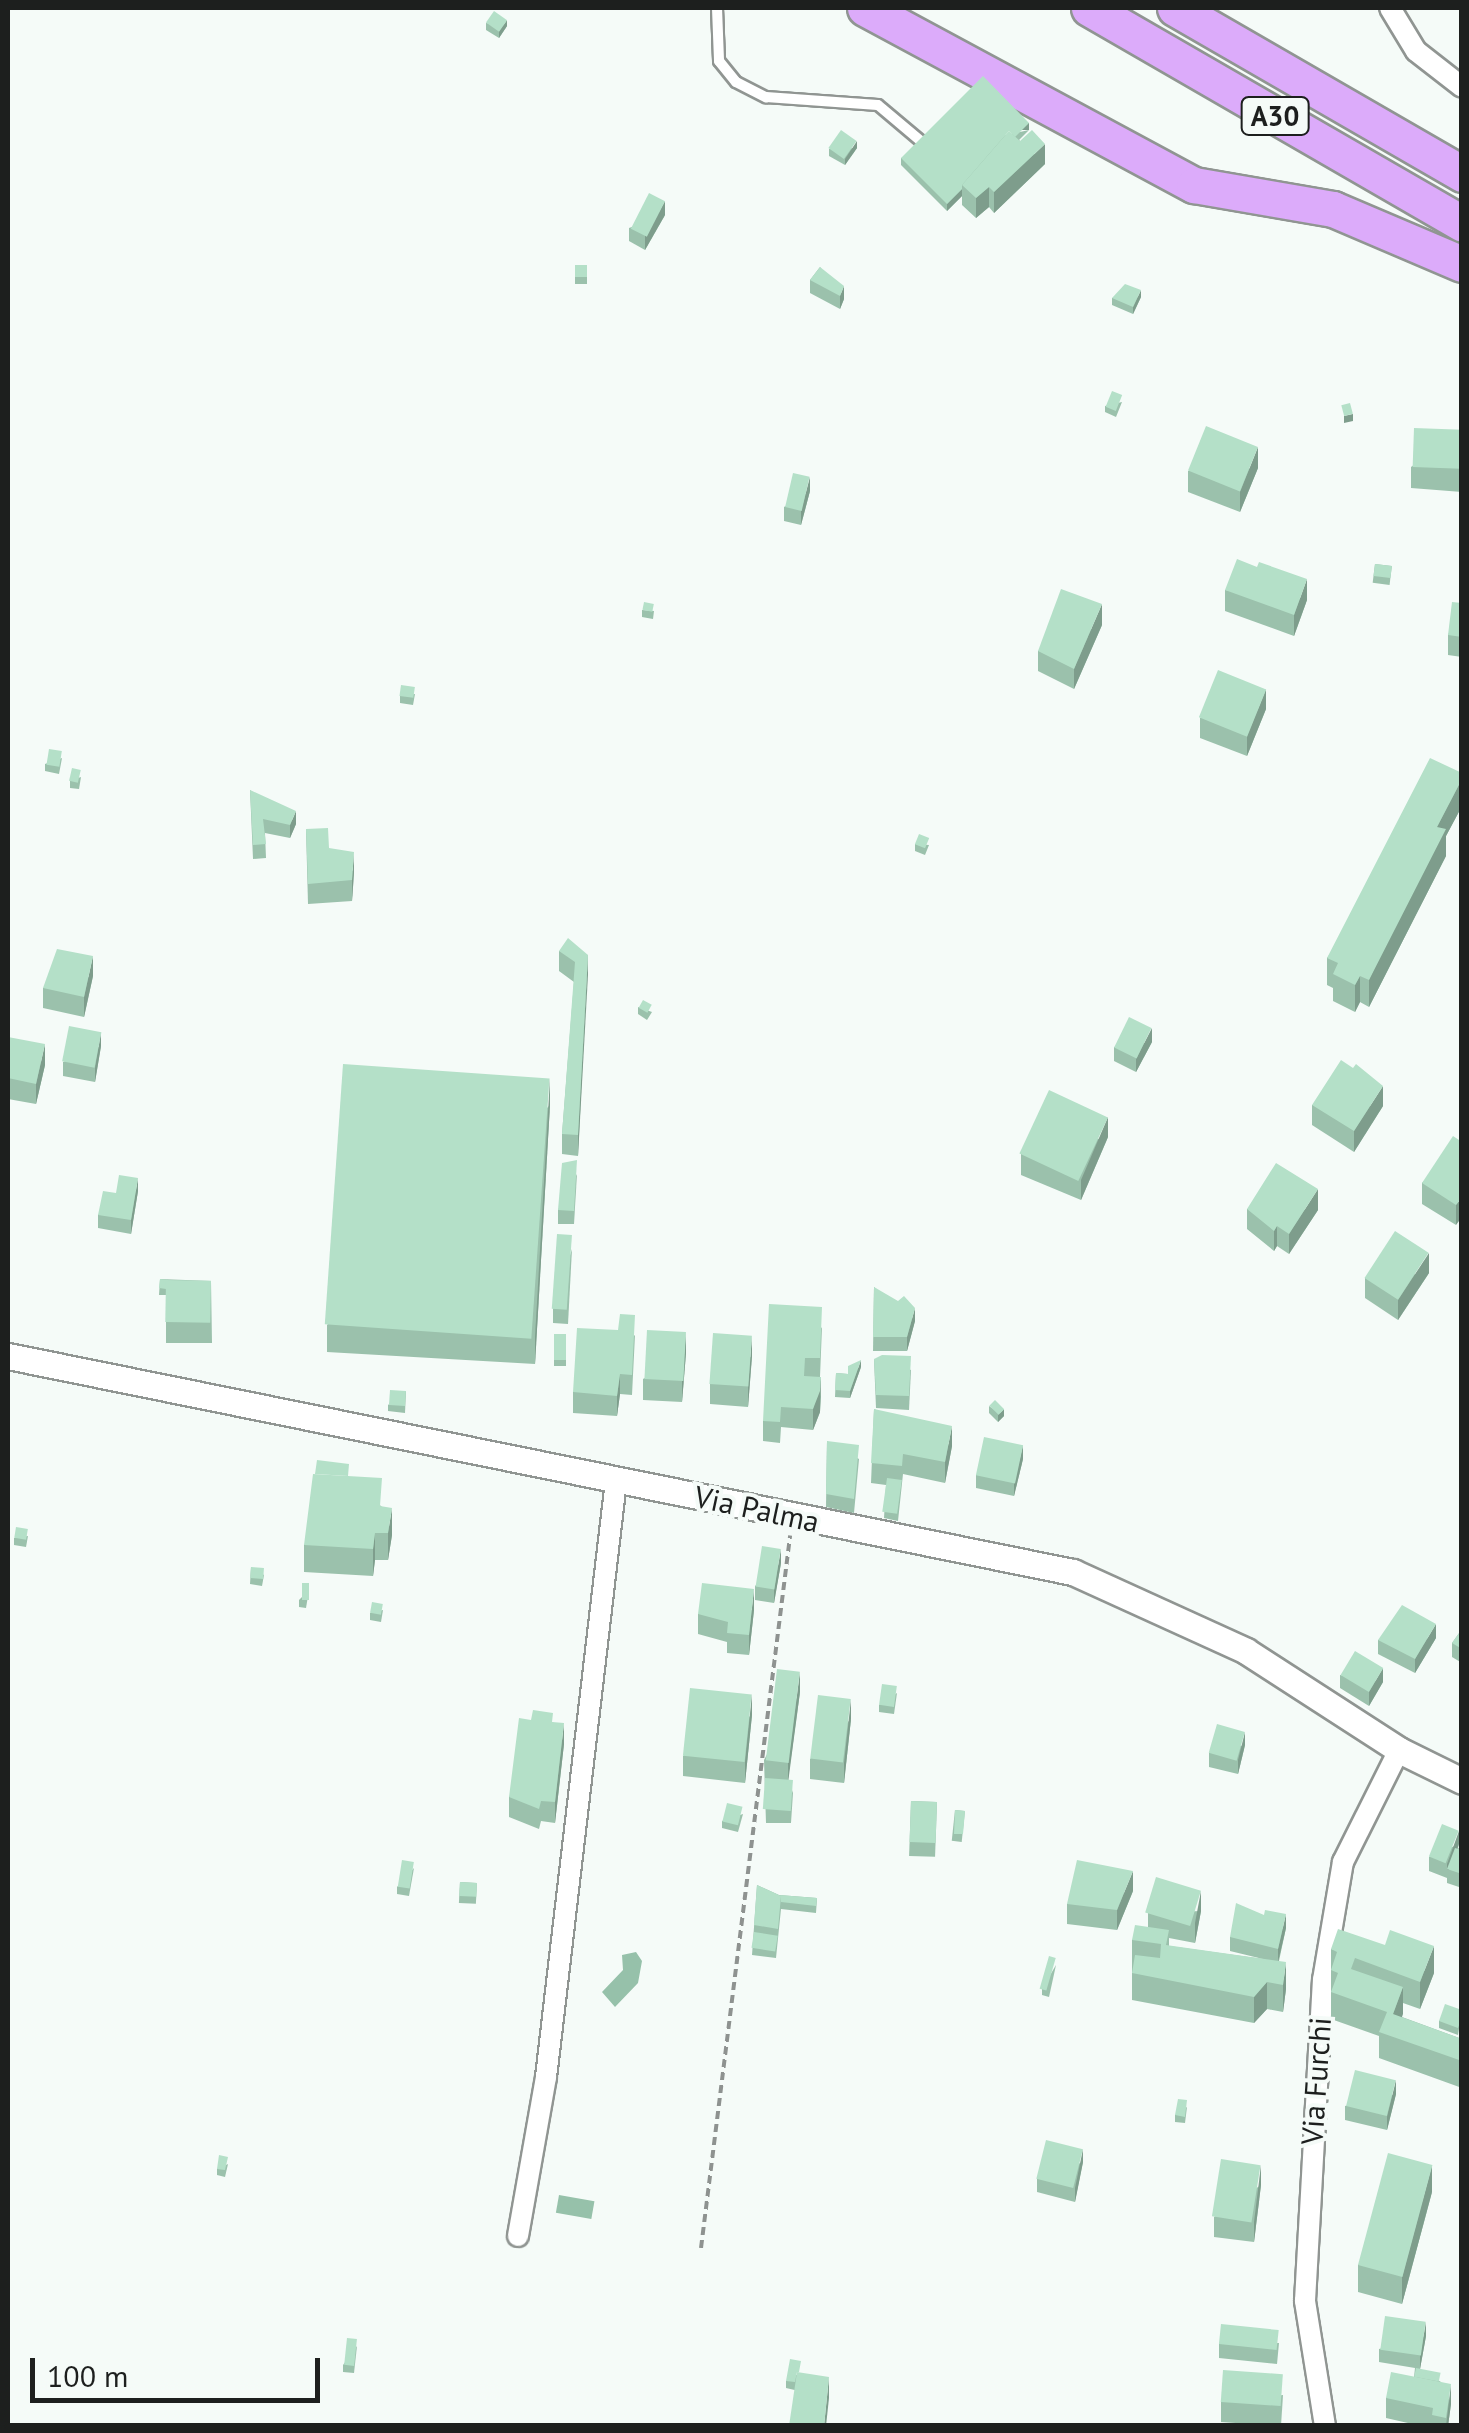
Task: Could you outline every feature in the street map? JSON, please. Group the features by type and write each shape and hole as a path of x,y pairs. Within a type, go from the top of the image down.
{"highway":[{"path":"865,8 1045,113 1194,185 1333,209 1462,264"},
{"name":"A30","path":"1089,8 1462,223"},
{"name":"A30","path":"1175,8 1462,174"},
{"path":"1192,8 1221,34"}],"street":[{"path":"1390,8 1416,50 1462,88"},
{"name":"Via Palma","path":"8,1356 1073,1572 1246,1651 1399,1750 1462,1781"},
{"path":"518,2236 546,2076 616,1480"},
{"name":"Via Furchi","path":"1325,2426 1305,2301 1323,1980 1342,1862 1399,1750"}],"lane":[{"path":"717,8 719,61 736,82 766,97 878,105 946,163"}],"path":[{"path":"701,2248 792,1516"}],"shaded area":[{"path":"636,1952 642,1961 638,1983 615,2007 602,1992 623,1970 622,1955"},
{"path":"559,2195 594,2201 591,2219 556,2213"}],"building":[{"path":"494,11 507,20 499,32 486,22"},
{"path":"983,76 1029,123 1015,137 1009,131 947,204 901,158"},
{"path":"841,130 857,141 844,159 828,148"},
{"path":"1032,130 1045,144 994,192 989,187 976,198 962,185 1009,131 1020,141"},
{"path":"649,193 665,201 647,237 631,229"},
{"path":"575,265 587,265 587,277 575,277"},
{"path":"820,267 844,286 840,296 810,280"},
{"path":"1125,284 1141,290 1133,307 1112,298"},
{"path":"1112,391 1122,395 1116,411 1106,407"},
{"path":"1350,403 1353,414 1344,416 1341,405"},
{"path":"1206,426 1258,447 1240,491 1188,471"},
{"path":"1414,428 1462,430 1461,469 1413,467"},
{"path":"793,473 810,477 802,511 785,507"},
{"path":"1237,559 1257,567 1259,562 1307,579 1294,615 1225,590"},
{"path":"1375,564 1392,566 1390,578 1374,576"},
{"path":"1061,589 1102,604 1074,669 1038,651"},
{"path":"644,602 654,604 652,612 642,610"},
{"path":"1452,602 1462,603 1462,637 1448,635"},
{"path":"1218,670 1266,689 1247,737 1199,717"},
{"path":"401,685 415,687 413,698 399,696"},
{"path":"49,749 62,751 59,767 46,765"},
{"path":"1430,758 1462,773 1437,827 1446,829 1369,980 1360,976 1355,985 1333,974 1338,963 1327,958"},
{"path":"72,768 81,770 78,783 69,781"},
{"path":"250,790 296,811 290,825 263,819 266,844 253,845"},
{"path":"328,828 329,848 354,852 352,880 308,884 306,829"},
{"path":"919,834 929,838 925,848 915,844"},
{"path":"568,938 588,955 578,1135 562,1134 575,962 559,951"},
{"path":"57,949 93,956 84,997 43,988"},
{"path":"643,1000 652,1005 647,1013 639,1008"},
{"path":"1129,1017 1151,1028 1137,1059 1114,1048"},
{"path":"69,1026 101,1032 95,1068 62,1061"},
{"path":"8,1037 45,1044 36,1084 8,1078"},
{"path":"1341,1060 1353,1068 1356,1064 1383,1086 1354,1131 1312,1105"},
{"path":"343,1064 549,1078 531,1339 325,1324"},
{"path":"1049,1090 1108,1117 1078,1181 1019,1153"},
{"path":"1453,1136 1462,1142 1462,1197 1456,1205 1422,1183"},
{"path":"577,1160 574,1211 558,1210 562,1163"},
{"path":"1276,1163 1318,1189 1289,1234 1277,1226 1274,1231 1247,1209"},
{"path":"119,1175 138,1178 131,1220 98,1215 103,1191 116,1193"},
{"path":"1395,1231 1429,1253 1398,1300 1365,1278"},
{"path":"557,1234 572,1235 567,1310 552,1309"},
{"path":"166,1280 211,1281 210,1323 165,1322"},
{"path":"874,1287 898,1301 904,1296 915,1308 907,1337 873,1337"},
{"path":"769,1304 822,1307 820,1358 805,1358 804,1376 821,1377 820,1391 813,1409 781,1407 780,1422 763,1421"},
{"path":"620,1314 635,1315 632,1375 620,1374 617,1396 573,1392 577,1328 618,1330"},
{"path":"647,1330 686,1332 683,1381 644,1379"},
{"path":"713,1333 752,1336 748,1387 709,1384"},
{"path":"554,1334 566,1334 566,1360 554,1360"},
{"path":"882,1355 911,1356 909,1396 876,1395 874,1359"},
{"path":"861,1360 850,1391 835,1390 836,1373 848,1374 848,1366"},
{"path":"390,1390 406,1391 405,1406 389,1405"},
{"path":"995,1400 1004,1409 999,1415 989,1406"},
{"path":"874,1409 952,1426 945,1462 903,1454 902,1466 871,1463"},
{"path":"984,1437 1023,1445 1015,1483 976,1475"},
{"path":"827,1441 859,1445 854,1499 826,1494"},
{"path":"317,1460 349,1464 348,1476 315,1474"},
{"path":"313,1474 382,1478 380,1506 392,1508 388,1533 375,1533 373,1549 304,1545"},
{"path":"887,1478 902,1480 897,1514 882,1512"},
{"path":"16,1527 28,1529 26,1540 14,1538"},
{"path":"762,1546 781,1549 774,1589 756,1586"},
{"path":"251,1567 264,1568 263,1579 250,1578"},
{"path":"302,1583 309,1583 309,1600 302,1600"},
{"path":"702,1583 754,1589 749,1635 727,1633 728,1622 698,1614"},
{"path":"372,1602 383,1604 381,1615 370,1613"},
{"path":"1402,1605 1436,1624 1415,1659 1378,1640"},
{"path":"1462,1629 1462,1649 1452,1643"},
{"path":"1355,1651 1383,1668 1369,1692 1341,1675"},
{"path":"777,1669 800,1672 789,1763 766,1760"},
{"path":"882,1684 897,1686 894,1707 879,1705"},
{"path":"690,1688 752,1694 745,1762 683,1756"},
{"path":"818,1695 851,1699 843,1763 810,1759"},
{"path":"533,1710 553,1713 552,1722 564,1723 555,1802 541,1801 539,1809 509,1797 519,1718 531,1720"},
{"path":"1217,1724 1245,1732 1237,1761 1209,1753"},
{"path":"765,1778 793,1780 791,1811 763,1809"},
{"path":"911,1801 937,1802 936,1843 910,1842"},
{"path":"727,1803 743,1807 738,1825 722,1821"},
{"path":"955,1810 965,1811 963,1834 954,1834"},
{"path":"1442,1824 1459,1831 1446,1863 1429,1856"},
{"path":"1455,1848 1462,1850 1462,1874 1447,1869"},
{"path":"402,1860 414,1862 410,1889 398,1887"},
{"path":"1077,1860 1133,1871 1117,1910 1067,1904"},
{"path":"1156,1877 1201,1891 1190,1926 1145,1912"},
{"path":"460,1882 477,1883 476,1897 459,1896"},
{"path":"757,1885 781,1896 778,1929 754,1925"},
{"path":"779,1895 817,1898 816,1906 781,1902"},
{"path":"1236,1903 1264,1915 1265,1910 1286,1914 1278,1949 1230,1937"},
{"path":"1135,1925 1169,1930 1166,1945 1286,1962 1283,1985 1267,1982 1254,1997 1132,1973 1135,1955 1160,1958 1161,1944 1132,1940"},
{"path":"1338,1929 1385,1945 1390,1930 1434,1946 1420,1982 1355,1958 1351,1969 1403,1987 1393,2014 1462,2039 1462,2061 1379,2032 1387,2012 1331,1992 1338,1973 1331,1970 1337,1952 1331,1949"},
{"path":"754,1932 778,1936 775,1952 751,1948"},
{"path":"1049,1956 1056,1958 1046,1991 1040,1989"},
{"path":"1445,2004 1462,2010 1458,2028 1439,2021"},
{"path":"1355,2070 1396,2080 1387,2116 1346,2106"},
{"path":"1178,2099 1187,2100 1185,2117 1175,2115"},
{"path":"1046,2140 1083,2149 1073,2188 1036,2179"},
{"path":"1388,2153 1432,2165 1402,2277 1358,2265"},
{"path":"219,2155 228,2157 225,2170 217,2169"},
{"path":"1221,2159 1261,2165 1251,2223 1212,2216"},
{"path":"1385,2316 1426,2322 1421,2355 1380,2350"},
{"path":"1221,2324 1279,2330 1277,2350 1219,2344"},
{"path":"347,2338 357,2339 354,2366 344,2365"},
{"path":"790,2359 801,2361 795,2382 786,2381"},
{"path":"1416,2368 1441,2373 1439,2382 1414,2377"},
{"path":"1223,2370 1283,2374 1281,2406 1221,2402"},
{"path":"797,2372 829,2377 824,2426 789,2426"},
{"path":"1391,2372 1451,2384 1446,2418 1432,2415 1433,2408 1386,2398"}]}
